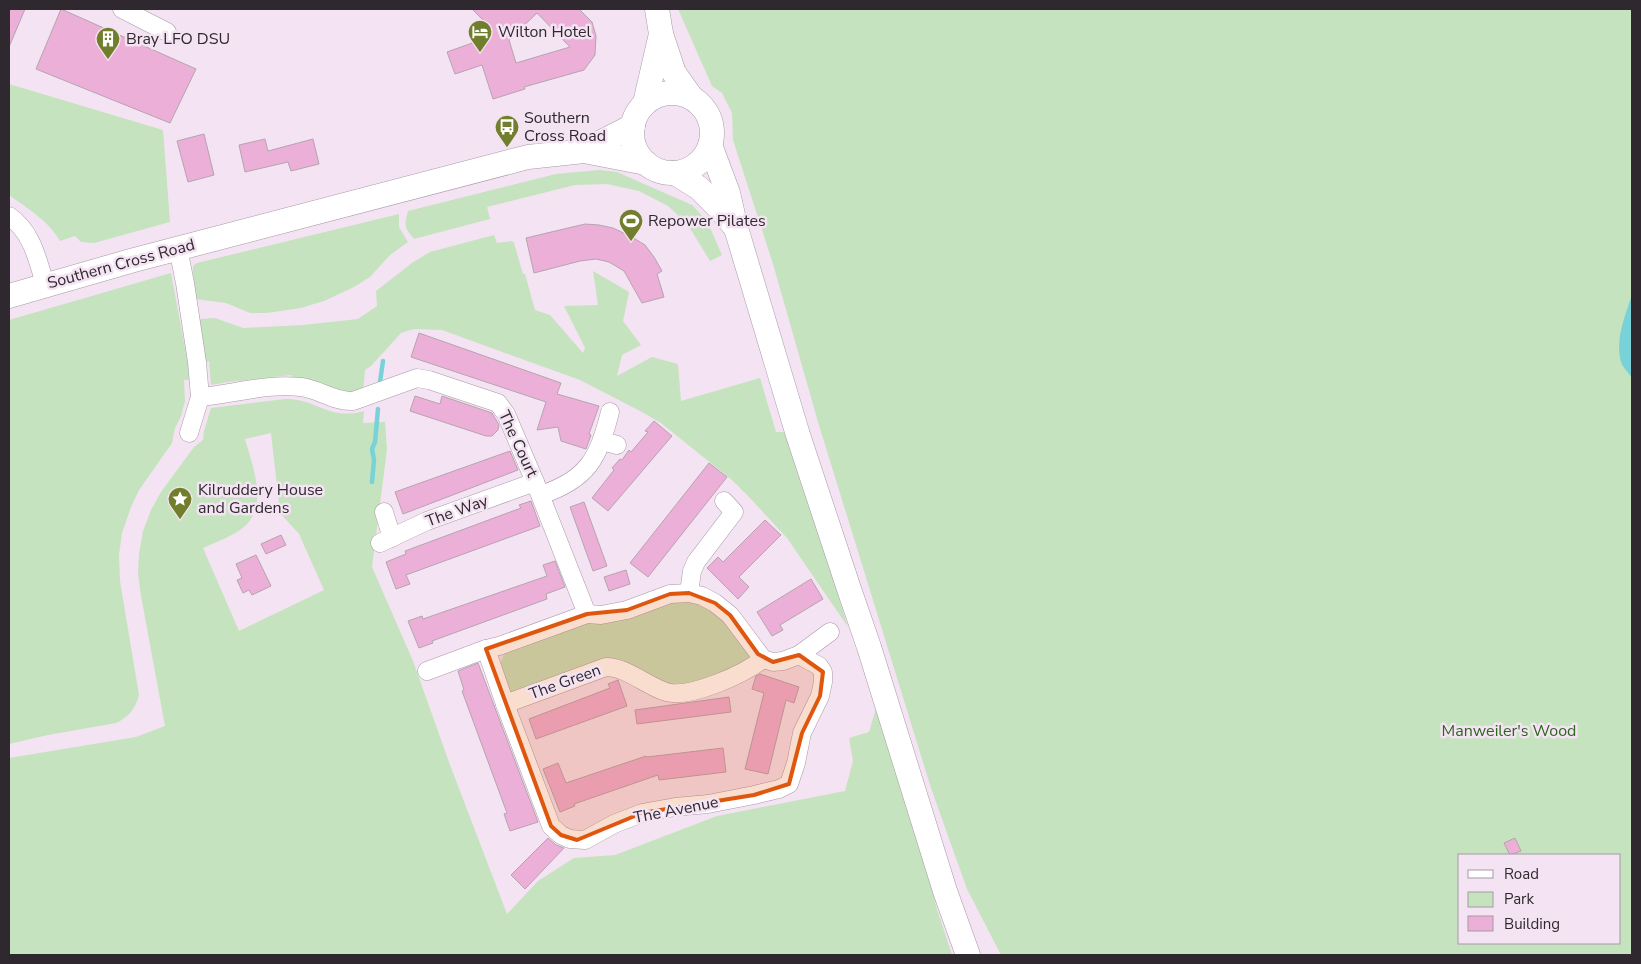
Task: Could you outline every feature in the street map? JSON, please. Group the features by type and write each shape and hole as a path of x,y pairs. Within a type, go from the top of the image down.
{"main road":[{"path":"657,9 660,34 674,73 691,98"},
{"path":"645,104 660,34"},
{"path":"666,93 683,94 701,105 708,116 712,134 710,145 699,163 692,168 675,173 664,172 646,163 638,154 634,143 633,126 637,114 645,104 658,95 666,93"},
{"name":"Southern Cross Road","path":"584,151 633,126"},
{"path":"710,145 728,193 736,228 801,444 869,647 945,891 968,955"},
{"name":"Southern Cross Road","path":"9,296 45,284 178,248 520,159 584,151 646,163"},
{"path":"675,173 699,188 736,228"}],"street":[{"path":"122,9 167,32"},
{"path":"9,216 16,221 32,242 45,284"},
{"path":"178,248 197,362 200,397 189,434"},
{"name":"The Court","path":"200,397 278,387 301,387 338,400 353,401 417,378 429,380 498,403 506,414 538,489"},
{"name":"The Way","path":"384,512 386,540 427,521 538,489 561,489 577,478 598,452 610,443 610,412"},
{"path":"538,489 594,615"},
{"path":"688,593 692,571 696,562 734,512"},
{"path":"427,671 486,649 594,615 628,610 670,594 688,593 702,596 715,603 730,615 763,659 773,662 783,661 799,655 830,632"},
{"name":"The Avenue","path":"486,649 504,704 551,826 561,835 570,839 585,840 614,824 642,814 754,795 779,789 789,784 802,733 820,696 823,682 819,666 799,655"},
{"name":"The Green","path":"504,704 606,667 616,667 668,692 691,692 725,680 754,666 763,659"}],"highlighted area":[{"path":"689,593 715,603 730,615 758,654 773,662 799,655 823,672 820,696 802,733 789,784 754,795 642,813 577,840 561,835 551,826 486,649 587,614 627,610 670,594"}],"green space":[{"name":"Manweiler's Wood","path":"678,9 1632,9 1632,955 1001,955 967,889 931,788 818,422 773,264 733,140 732,113 722,93 712,86"},
{"path":"9,84 163,130 170,222 94,243 81,242 75,236 60,241 44,221 9,195"},
{"path":"599,170 617,172 692,205 707,221 722,255 710,261 688,225 668,206 639,191 607,184 575,185 487,207 490,219 414,239 406,226 408,211 556,174"},
{"path":"399,214 399,227 408,242 390,255 370,277 324,301 301,308 267,313 250,313 226,303 195,299 193,266 197,263"},
{"path":"494,235 497,243 512,241 514,243 535,310 550,315 583,353 585,348 564,306 598,305 593,271 629,292 623,321 641,345 622,355 617,376 652,357 678,364 681,401 760,378 776,432 787,432 848,627 787,538 732,480 661,423 580,380 442,330 414,329 401,333 371,366 365,370 363,392 353,394 289,379 292,375 211,385 209,361 205,362 199,319 215,318 243,328 303,325 358,319 377,306 376,291 412,263 430,252"},
{"path":"171,273 191,380 184,380 185,401 175,428 172,443 139,490 131,507 122,533 119,555 120,581 139,695 128,715 116,723 9,744 9,320"},
{"path":"285,399 305,402 341,413 364,411 363,423 385,422 387,449 372,567 413,661 450,765 507,914 538,881 574,858 615,855 717,816 845,791 853,761 849,738 869,732 877,705 925,855 936,906 952,955 9,955 9,758 136,737 165,726 141,596 138,574 139,554 143,531 151,510 161,492 194,447 203,440 211,408","holes":["271,433 280,513 299,534 324,590 239,631 203,548 230,536 244,527 252,518 256,508 256,484 245,439"]},
{"path":"697,601 731,624 752,657 750,661 705,681 672,688 621,665 509,694 500,664 505,652 586,621 662,603"}],"water":[{"path":"1632,295 1632,378 1621,362 1619,345 1624,319"}],"building":[{"path":"9,9 25,9 9,47"},
{"name":"Bray LFO DSU","path":"61,9 196,69 170,123 36,69"},
{"name":"Wilton Hotel","path":"472,9 579,9 592,22 596,36 595,55 584,70 524,87 525,89 493,99 482,65 455,74 447,52 475,42 471,31 483,20","holes":["537,13 570,47 516,63 509,40"]},
{"path":"204,134 214,175 188,182 177,141"},
{"path":"265,139 268,151 313,139 319,164 291,171 288,162 245,172 239,145"},
{"path":"585,224 613,228 645,245 662,271 657,274 664,297 642,303 624,271 609,262 596,259 580,261 534,273 526,238"},
{"path":"419,333 561,383 557,394 599,406 586,449 561,441 558,427 537,430 546,402 411,357"},
{"path":"415,396 440,404 442,396 492,413 499,425 498,430 492,436 486,436 410,411"},
{"path":"654,421 672,436 608,511 592,498 614,470 612,468 620,459 622,460 629,450 631,452 648,432 645,431"},
{"path":"510,451 518,470 403,514 395,492"},
{"path":"709,463 727,477 648,577 630,563"},
{"path":"531,501 540,526 406,575 410,584 396,589 386,562 406,554 405,551 521,508 519,505"},
{"path":"584,502 607,566 593,571 570,507"},
{"path":"765,520 781,535 739,577 749,587 738,599 707,568 718,557 723,562"},
{"path":"281,535 286,545 266,554 261,544"},
{"path":"256,555 271,586 252,595 249,590 243,593 237,580 242,578 236,564"},
{"path":"555,561 565,587 546,594 547,599 432,641 433,643 419,648 408,621 422,616 423,619 547,576 543,565"},
{"path":"626,570 630,584 609,591 604,577"},
{"path":"811,579 823,599 780,625 783,630 772,636 757,612"},
{"path":"478,663 538,822 510,831 504,814 507,813 462,691 464,690 458,671"},
{"path":"760,674 799,687 794,703 786,700 768,774 745,769 764,693 752,689 756,676"},
{"path":"618,680 627,706 536,739 529,719 610,688 608,684"},
{"path":"729,697 731,712 637,724 635,710"},
{"path":"723,748 726,772 659,780 658,775 574,804 575,806 560,812 543,769 558,763 566,783 646,756"},
{"path":"548,838 556,845 564,848 525,889 511,875"},
{"path":"1515,838 1521,851 1510,854 1504,843"}],"waterway":[{"path":"380,382 383,361"},
{"path":"372,482 374,460 372,449 375,442 378,409"}],"place":[{"name":"Wilton Hotel","path":"480,53"},
{"name":"Bray LFO DSU","path":"108,60"},
{"name":"Southern Cross Road","path":"507,148"},
{"name":"Repower Pilates","path":"631,242"},
{"name":"Kilruddery House and Gardens","path":"180,520"}]}
